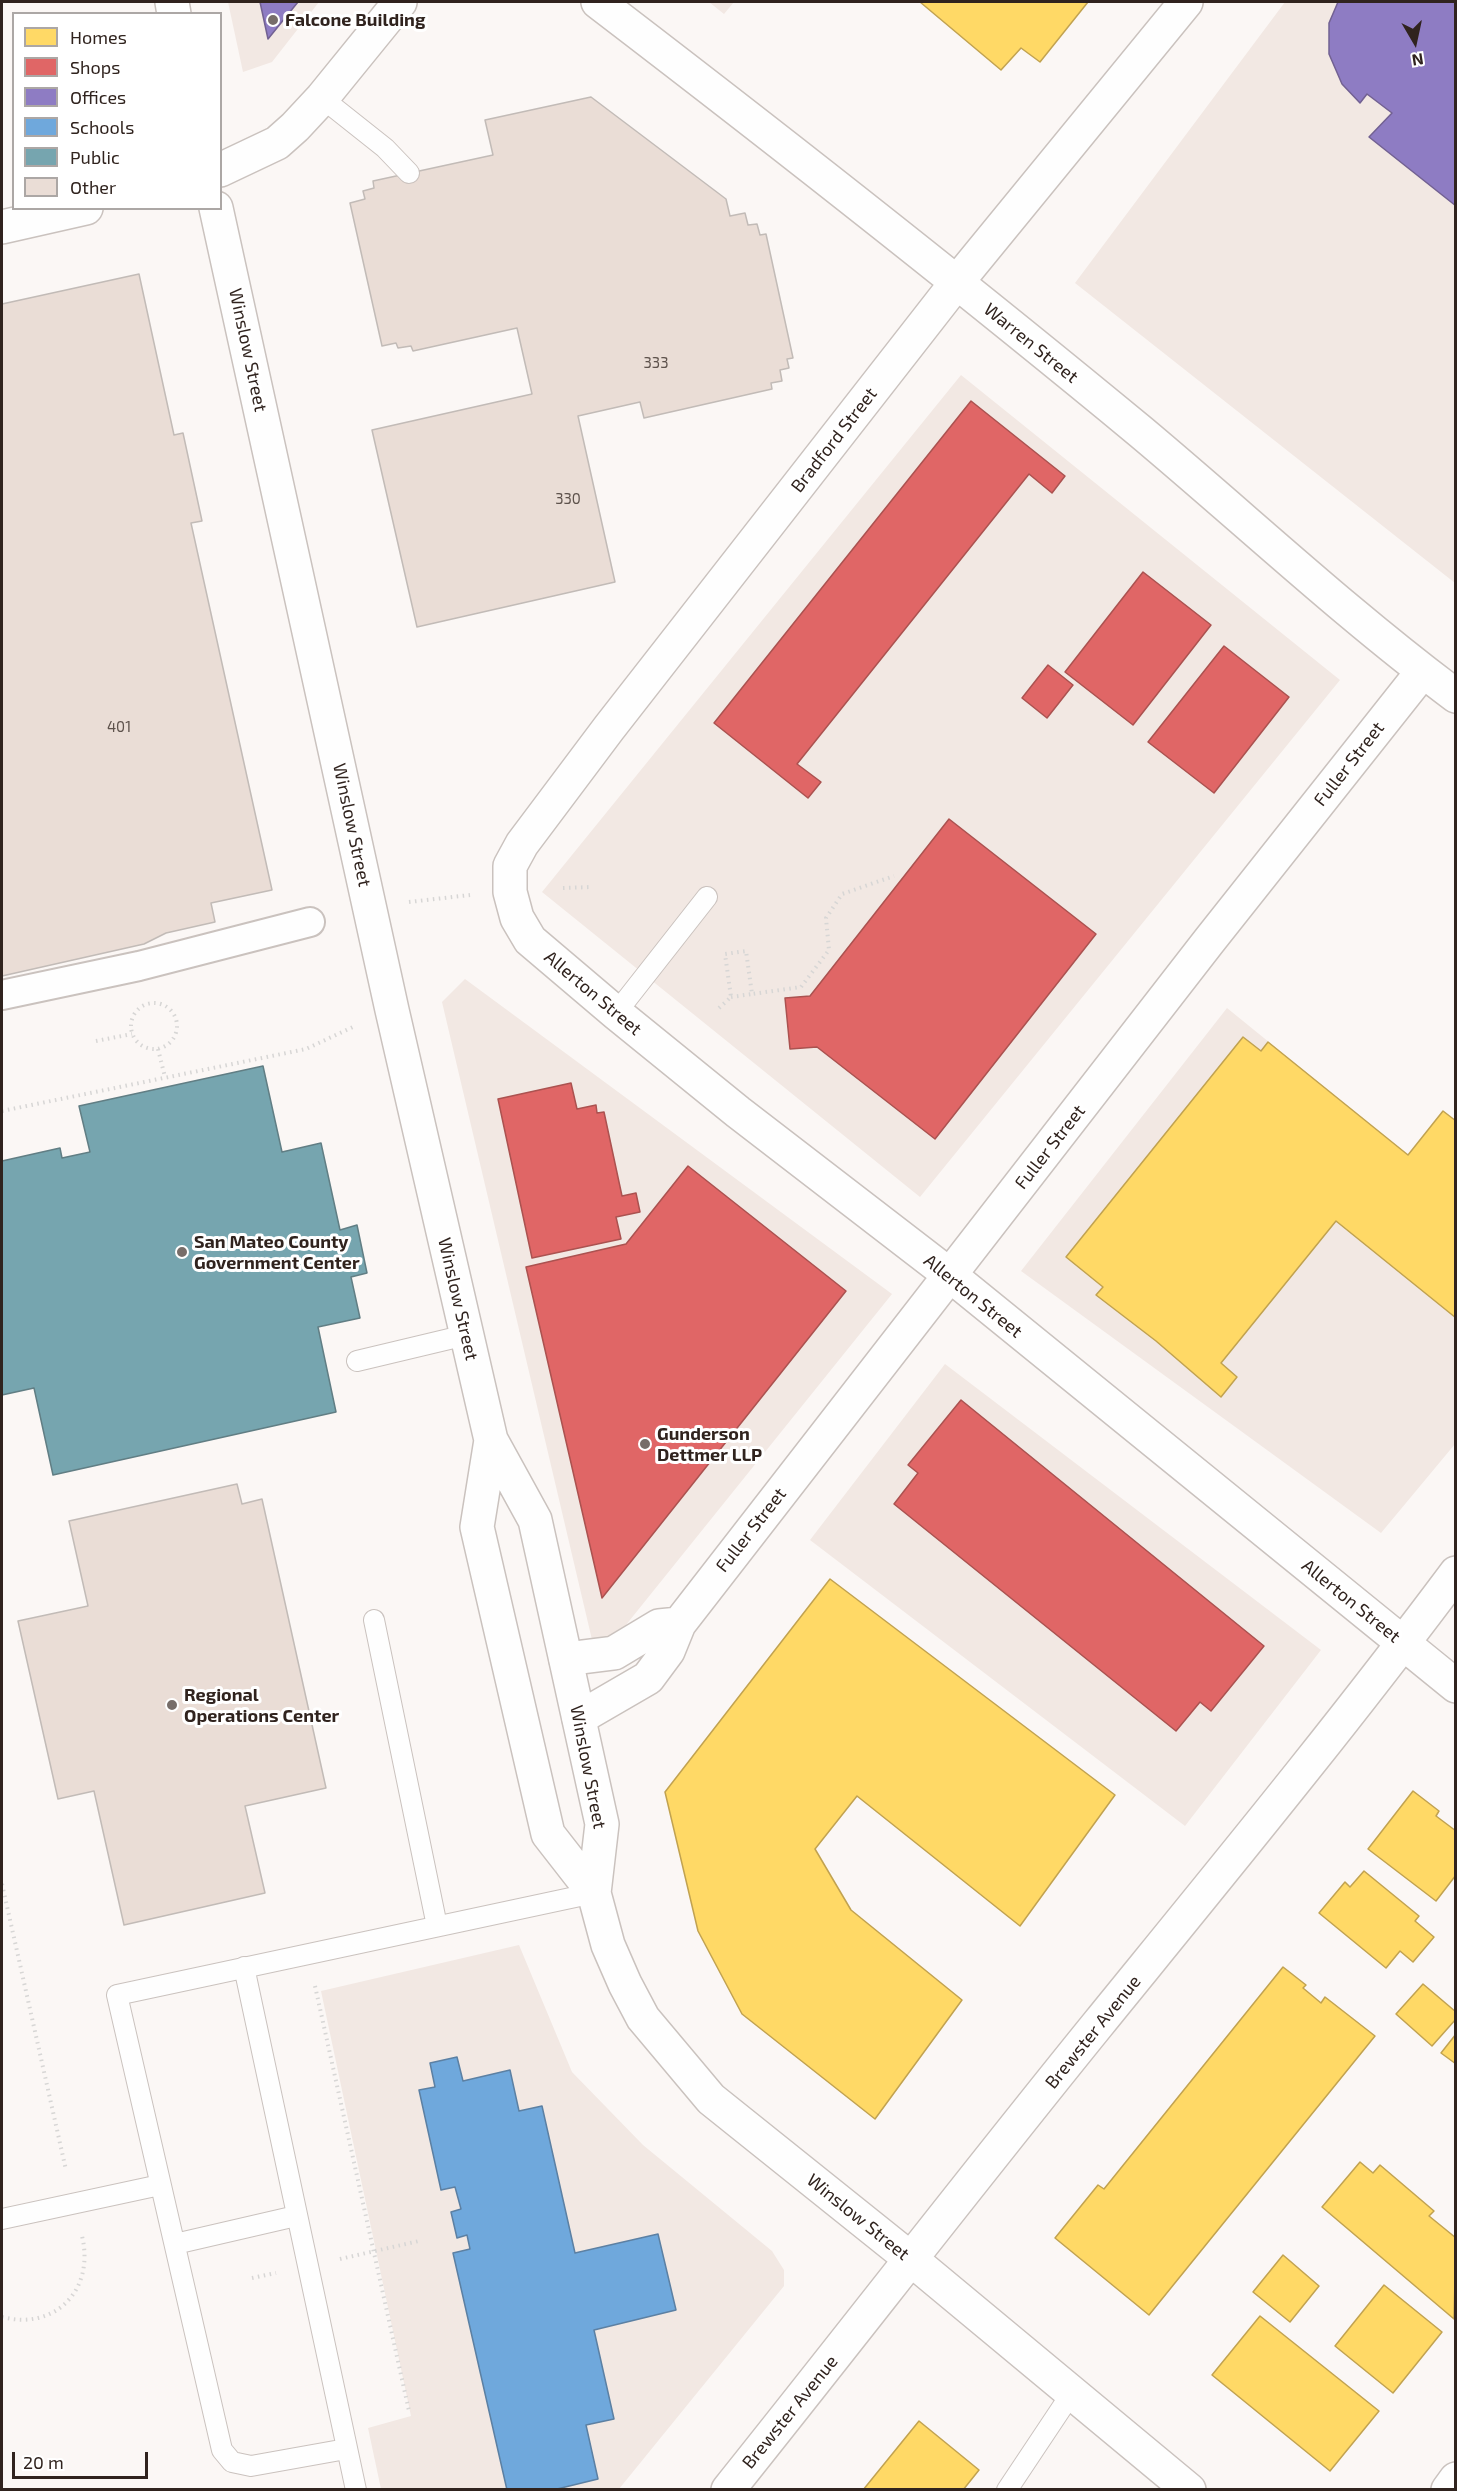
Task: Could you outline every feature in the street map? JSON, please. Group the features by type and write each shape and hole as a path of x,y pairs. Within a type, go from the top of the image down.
{"street":[{"path":"222,169 277,143 322,98 400,2"},
{"name":"Warren Street","path":"598,2 957,282 1143,434 1455,696"},
{"name":"Bradford Street","path":"510,892 510,866 522,844 609,728 957,282 1186,2"},
{"path":"2,227 77,210"},
{"name":"Winslow Street","path":"216,210 392,1010 491,1440 535,1520 602,1824 594,1893 608,1945 643,2018 711,2099 912,2260 1189,2490"},
{"name":"Fuller Street","path":"579,1718 648,1678 668,1651 679,1624 1209,941 1423,671"},
{"name":"Allerton Street","path":"510,892 517,918 530,940 616,1013 738,1112 951,1276 1455,1686"},
{"path":"2,995 139,966 310,922"},
{"name":"Winslow Street","path":"491,1440 477,1527 548,1834 594,1893"},
{"name":"Brewster Avenue","path":"728,2490 1403,1644 1455,1573"},
{"path":"566,1659 614,1653 659,1626 679,1624"},
{"path":"1448,2490 1455,2479"}],"lane":[{"path":"322,98 385,148 409,173"},
{"path":"616,1013 707,897"},
{"path":"357,1361 466,1335"},
{"path":"374,1620 437,1926"},
{"path":"346,2449 250,2466 232,2462 222,2450 117,1995 594,1893"},
{"path":"244,1967 356,2490"},
{"path":"2,2219 160,2184"},
{"path":"175,2244 296,2216"},
{"path":"1007,2490 1071,2394"}],"path":[{"path":"719,1008 731,997 801,987 829,950 826,918 842,894 894,876"},
{"path":"563,888 592,887"},
{"path":"413,902 476,895"},
{"path":"731,997 725,954 746,951 752,994"},
{"path":"146,1003 163,1004 175,1015 177,1030 169,1044 158,1049 140,1045 132,1034 131,1019 146,1003"},
{"path":"2,1111 306,1049 392,1010"},
{"path":"96,1041 132,1034"},
{"path":"158,1049 165,1077"},
{"path":"2,1884 86,2253 83,2275 74,2294 59,2310 36,2318 2,2317"},
{"path":"315,1985 409,2411"},
{"path":"336,2260 418,2241"},
{"path":"252,2278 285,2271"}],"shaded area":[{"path":"228,2 319,2 272,62 243,72"},
{"path":"709,2 734,2 724,14"},
{"path":"1285,2 1455,2 1455,583 1075,283"},
{"path":"961,375 1340,680 920,1197 542,892"},
{"path":"465,979 892,1294 597,1661 442,1002"},
{"path":"1227,1008 1408,1155 1455,1121 1455,1444 1381,1533 1021,1271"},
{"path":"945,1364 1321,1650 1185,1826 810,1540"},
{"path":"519,1945 572,2072 643,2145 772,2251 784,2270 784,2286 619,2489 381,2489 368,2428 411,2416 321,1991"}],"building: Homes":[{"path":"920,2 1088,2 1040,62 1021,48 1001,70"},
{"path":"1243,1037 1261,1051 1268,1042 1408,1155 1443,1111 1456,1121 1456,1318 1336,1221 1221,1363 1237,1377 1221,1397 1156,1341 1096,1295 1103,1287 1066,1257"},
{"path":"830,1579 1115,1795 1020,1926 857,1796 815,1849 851,1910 962,2000 875,2119 742,2014 698,1931 665,1792"},
{"path":"1413,1791 1439,1811 1436,1816 1456,1831 1456,1875 1436,1901 1368,1849"},
{"path":"1364,1871 1419,1916 1415,1921 1434,1937 1413,1962 1400,1951 1386,1968 1319,1913 1345,1882 1350,1887"},
{"path":"1283,1967 1306,1985 1303,1988 1321,2003 1325,1997 1375,2036 1149,2315 1055,2238 1098,2185 1104,2189"},
{"path":"1423,1984 1456,2012 1456,2019 1432,2046 1396,2014"},
{"path":"1456,2034 1456,2064 1441,2053"},
{"path":"1360,2162 1373,2173 1380,2165 1434,2211 1429,2216 1456,2238 1454,2319 1322,2207"},
{"path":"1283,2255 1319,2286 1290,2322 1253,2292"},
{"path":"1384,2285 1442,2332 1393,2393 1335,2346"},
{"path":"1260,2316 1379,2411 1330,2471 1212,2375"},
{"path":"919,2421 979,2470 963,2490 863,2490"}],"building: Shops":[{"path":"971,401 1065,476 1052,493 1029,474 797,764 821,782 808,798 714,723"},
{"path":"1143,572 1211,625 1133,725 1065,672"},
{"path":"1224,646 1289,697 1214,793 1148,742"},
{"path":"1048,665 1073,685 1047,718 1022,698"},
{"path":"949,819 1096,934 935,1139 817,1047 790,1049 785,998 810,996"},
{"path":"571,1083 577,1109 596,1105 597,1113 604,1112 622,1196 636,1193 640,1212 616,1217 621,1239 532,1258 498,1099"},
{"name":"Gunderson Dettmer LLP","path":"688,1166 846,1291 602,1598 526,1267 626,1244"},
{"path":"961,1400 1264,1646 1211,1711 1200,1702 1176,1731 894,1504 918,1473 908,1465"}],"building: Offices":[{"name":"Falcone Building","path":"260,2 298,2 268,39"},
{"path":"1338,2 1456,2 1456,206 1369,137 1392,113 1367,94 1360,103 1342,84 1329,54 1329,23"}],"building: Schools":[{"path":"457,2057 463,2081 510,2070 519,2111 542,2106 575,2253 658,2234 676,2310 594,2330 614,2419 586,2425 598,2479 553,2490 507,2490 453,2253 470,2249 467,2235 457,2238 451,2212 461,2209 455,2187 441,2190 419,2090 435,2087 430,2063"}],"building: Public":[{"name":"San Mateo County Government Center","path":"263,1066 282,1152 321,1143 340,1230 357,1225 367,1273 351,1277 360,1318 318,1327 336,1412 53,1475 34,1388 2,1395 2,1161 60,1148 62,1158 90,1152 79,1106"}],"building: Other":[{"path":"591,97 726,199 730,216 745,213 748,225 757,224 760,235 766,234 793,358 787,359 789,368 780,370 782,381 771,383 772,389 644,418 640,402 578,416 615,582 417,627 372,430 532,394 517,328 413,351 411,346 398,348 396,343 382,346 350,203 365,199 363,191 374,188 373,181 493,155 485,120"},
{"path":"139,274 174,435 183,433 202,521 191,523 272,890 211,903 215,922 166,933 144,944 2,976 2,304"},
{"name":"Regional Operations Center","path":"237,1484 242,1504 262,1499 326,1788 245,1806 265,1893 124,1925 94,1791 58,1799 18,1621 88,1606 69,1521"}],"place":[{"name":"Falcone Building","path":"273,20"},
{"name":"San Mateo County Government Center","path":"182,1252"},
{"name":"Gunderson Dettmer LLP","path":"645,1444"},
{"name":"Regional Operations Center","path":"172,1705"}]}
